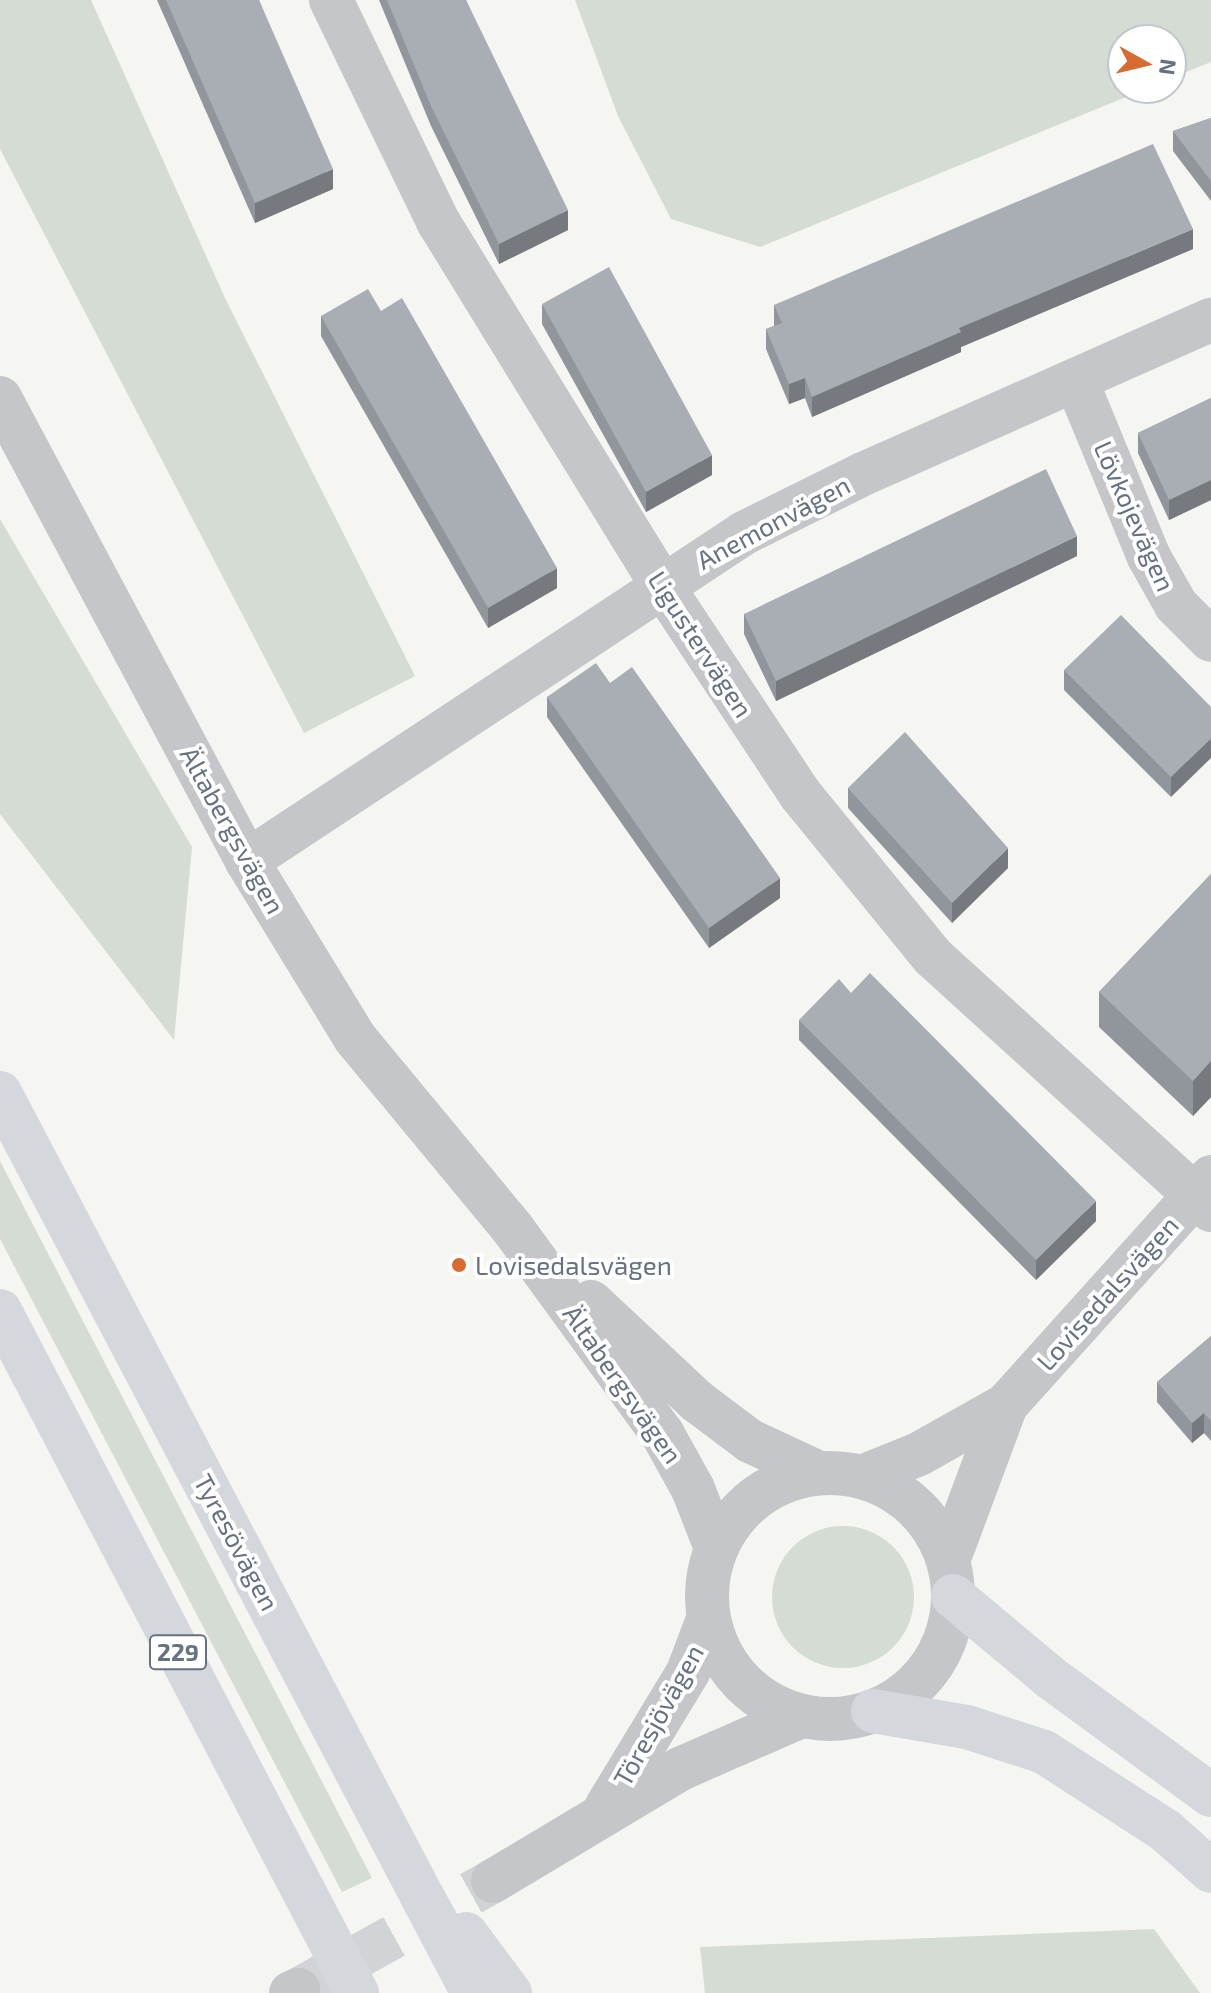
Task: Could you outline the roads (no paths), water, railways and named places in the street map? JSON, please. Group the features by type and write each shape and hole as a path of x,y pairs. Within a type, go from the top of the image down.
{"highway":[{"name":"Tyresövägen","path":"0,1093 473,1993"},
{"name":"229","path":"0,1311 357,1993"},
{"path":"950,1578 1051,1678 1211,1795"},
{"path":"873,1711 967,1727 1044,1752 1166,1831 1211,1871"},
{"path":"383,1822 510,1993"}],"street":[{"name":"Ligustervägen","path":"331,0 439,223 661,584 800,794 933,957 1205,1194"},
{"name":"Anemonvägen","path":"247,861 661,584 744,533 863,474 1211,320"},
{"name":"Lövkojevägen","path":"1076,380 1149,557 1176,605 1211,640"},
{"name":"Ältabergsvägen","path":"0,398 247,861 355,1038 513,1229 662,1433 693,1489 716,1548"},
{"name":"Lovisedalsvägen","path":"862,1477 919,1454 1006,1405 1205,1194"},
{"name":"Ältabergsvägen","path":"513,1229 698,1402 750,1441 819,1473"},
{"name":"Lovisedalsvägen","path":"950,1578 1006,1405"},
{"path":"819,1473 862,1477 908,1497 938,1528 950,1578 946,1638 924,1675 873,1711 832,1720 797,1718 764,1703 740,1683 708,1619 707,1582 716,1548 741,1509 778,1484 819,1473"},
{"name":"Töresjövägen","path":"604,1810 657,1729 708,1619"},
{"name":"Töresjövägen","path":"493,1881 604,1810 680,1769 797,1718"}],"tunnel":[{"path":"298,1990 493,1881"}],"place":[{"name":"Lovisedalsvägen","path":"459,1265"}]}
